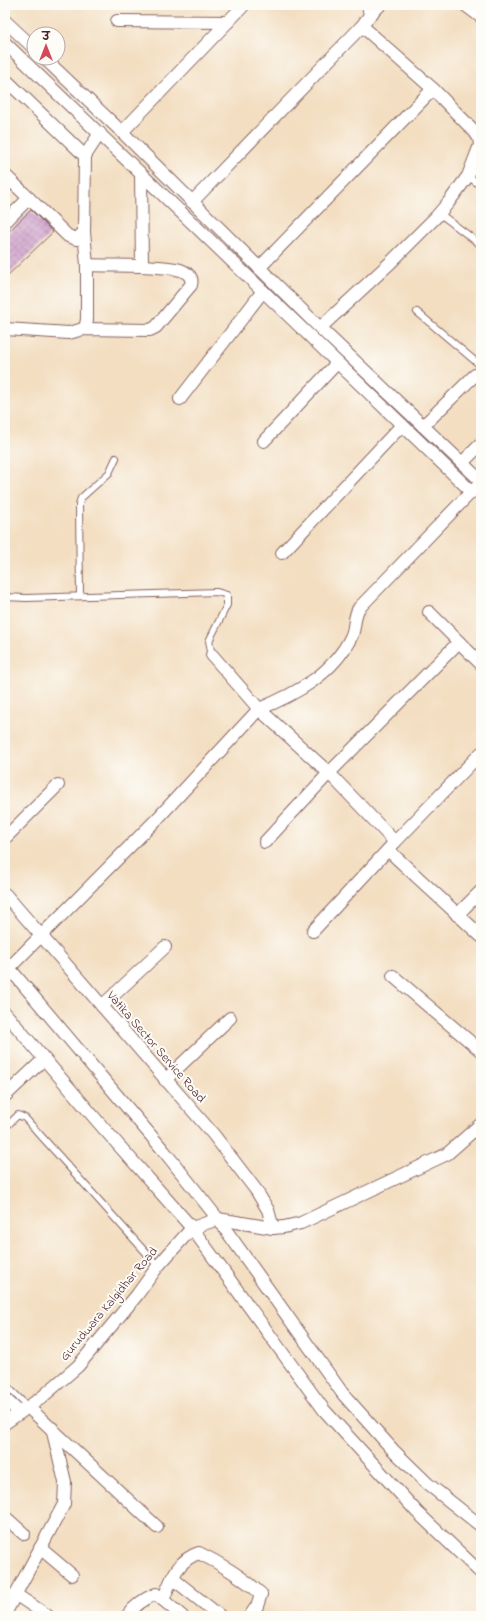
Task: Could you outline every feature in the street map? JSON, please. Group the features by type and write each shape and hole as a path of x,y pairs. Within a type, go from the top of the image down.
{"street":[{"path":"122,132 244,5"},
{"path":"192,202 362,26 369,10 380,5"},
{"path":"466,5 481,17"},
{"path":"5,21 26,41"},
{"path":"116,21 228,22"},
{"path":"320,328 390,263 439,213 468,176 480,145 476,132 433,89 362,26"},
{"path":"5,43 70,103 141,174 472,492"},
{"path":"52,66 122,132 320,328 481,481 359,608 356,612 352,635 341,653 331,665 305,687 280,700 259,708 158,818 40,936 7,965 164,1151 218,1219 343,1394 393,1450 428,1484 481,1526"},
{"path":"5,79 86,156"},
{"path":"259,268 433,89"},
{"path":"70,103 80,92"},
{"path":"83,329 86,325 87,319 87,265 84,232 86,156 100,132"},
{"path":"141,174 142,266"},
{"path":"5,175 72,238 80,238 84,232"},
{"path":"5,222 28,198"},
{"path":"5,329 69,333 83,329 150,330 156,327 191,285 191,278 184,272 176,269 142,266 87,265"},
{"path":"180,399 263,291"},
{"path":"264,441 337,363"},
{"path":"423,426 478,370"},
{"path":"282,552 402,425"},
{"path":"462,463 481,444"},
{"path":"429,612 481,664"},
{"path":"265,842 329,773 459,642"},
{"path":"212,655 259,708 329,773 391,846 457,915 481,936"},
{"path":"313,931 391,846 481,753"},
{"path":"5,838 58,785"},
{"path":"457,915 481,891"},
{"name":"Vatika Sector Service Road","path":"5,894 212,1134 256,1190 268,1210 273,1228"},
{"path":"102,1006 165,948"},
{"path":"393,976 481,1051"},
{"path":"5,1013 192,1228 324,1410 417,1512 481,1573"},
{"path":"166,1080 230,1018"},
{"path":"6,1092 44,1059"},
{"path":"192,1228 218,1219 273,1228 301,1223 447,1154 481,1124"},
{"name":"Gurudwara Kalgidhar Road","path":"5,1423 24,1410 78,1366 137,1295 158,1266 192,1228"},
{"path":"5,1398 52,1428 157,1527"},
{"path":"5,1614 64,1504 66,1495 65,1482 52,1428"},
{"path":"5,1517 24,1534"},
{"path":"40,1548 72,1575"},
{"path":"163,1600 172,1578 180,1566 189,1556 199,1553 251,1585 261,1594 257,1606 250,1616"},
{"path":"172,1578 220,1616"},
{"path":"15,1594 48,1616"},
{"path":"127,1616 133,1608 144,1599 156,1594 182,1616"}],"lane":[{"path":"468,176 481,186"},
{"path":"439,213 481,245"},
{"path":"417,312 478,370"},
{"path":"80,596 79,504 81,498 109,473 116,458"},
{"path":"5,597 217,592 226,595 226,605 209,641 212,655"},
{"path":"5,1128 18,1115 25,1118 158,1266"},
{"path":"5,1384 24,1410"}],"building":[{"path":"5,181 13,189 5,196"},
{"path":"31,210 53,232 5,278 5,235"}]}
